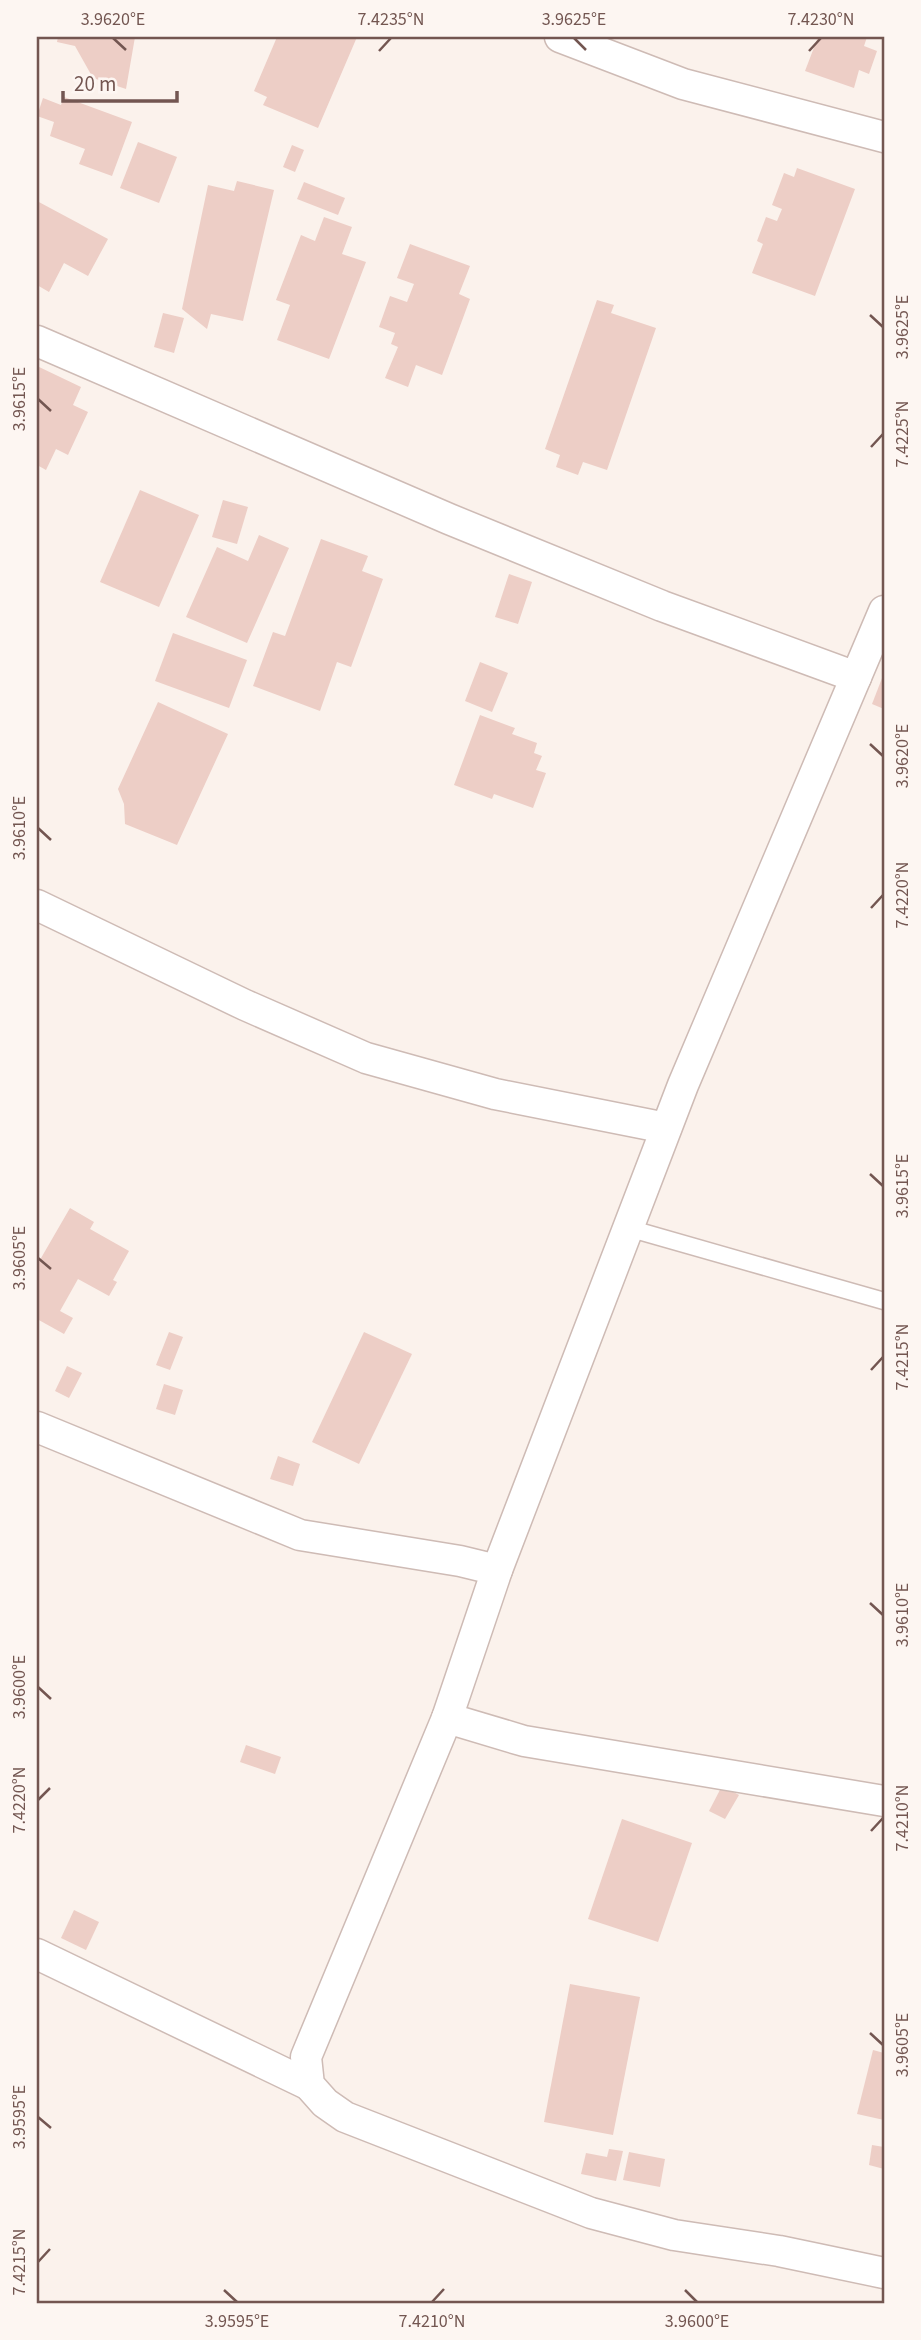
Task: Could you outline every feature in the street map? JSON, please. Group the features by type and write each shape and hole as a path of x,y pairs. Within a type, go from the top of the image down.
{"street":[{"path":"560,37 590,42 683,84 884,136"},
{"path":"37,341 474,529 662,606 856,677"},
{"path":"309,2085 306,2056 447,1718 496,1570 666,1128 884,611"},
{"path":"37,905 245,1005 366,1058 495,1094 666,1128"},
{"path":"37,1427 300,1535 460,1560 496,1570"},
{"path":"447,1718 524,1741 884,1801"},
{"path":"37,1954 309,2085 325,2103 345,2118 591,2213 674,2235 779,2251 884,2273"}],"lane":[{"path":"628,1228 884,1301"}],"building":[{"path":"58,37 135,37 126,89 93,78 75,46 57,42"},
{"path":"277,37 357,37 318,128 263,105 267,97 254,91"},
{"path":"818,37 867,37 864,46 877,51 869,74 859,70 854,88 805,71"},
{"path":"64,97 132,122 112,176 79,164 85,149 50,136 54,122 37,116 43,98 61,105"},
{"path":"138,142 177,157 159,203 120,188"},
{"path":"292,145 304,150 295,172 283,167"},
{"path":"797,168 855,189 815,296 752,273 763,244 757,241 766,217 777,221 782,209 772,205 784,173 794,177"},
{"path":"237,181 274,190 243,321 211,314 207,329 182,309 208,185 234,191"},
{"path":"304,182 345,198 338,215 297,199"},
{"path":"37,201 108,239 88,276 64,263 49,292 37,285"},
{"path":"324,217 352,227 342,254 366,262 329,359 277,340 290,305 276,300 301,235 315,241"},
{"path":"410,244 470,266 459,294 470,299 442,375 416,365 408,387 385,378 398,347 391,344 395,333 379,327 390,296 407,302 414,284 397,278"},
{"path":"597,300 614,305 611,313 656,328 607,470 583,462 578,475 556,467 560,455 545,449"},
{"path":"163,313 184,318 174,353 154,347"},
{"path":"37,366 81,387 73,405 88,412 68,455 56,449 46,470 37,465"},
{"path":"140,490 199,515 159,607 100,582"},
{"path":"223,500 248,507 237,544 212,537"},
{"path":"259,535 289,548 247,643 186,617 217,547 248,561"},
{"path":"321,539 368,556 362,571 383,579 351,667 337,662 320,711 253,686 273,632 285,636"},
{"path":"509,574 532,582 518,624 495,617"},
{"path":"173,633 247,660 229,708 155,681"},
{"path":"480,662 508,673 492,712 465,701"},
{"path":"884,673 884,709 872,704"},
{"path":"158,702 228,734 177,845 125,824 124,804 118,789"},
{"path":"480,715 515,728 512,734 537,743 534,753 542,756 536,770 546,773 533,808 494,794 492,799 454,785"},
{"path":"70,1208 94,1222 90,1229 129,1251 113,1280 117,1282 109,1296 78,1279 60,1311 73,1318 64,1334 37,1319 37,1265"},
{"path":"169,1332 183,1337 170,1370 156,1365"},
{"path":"364,1332 412,1354 359,1464 312,1442"},
{"path":"67,1366 82,1373 69,1398 55,1391"},
{"path":"164,1384 183,1390 175,1415 156,1409"},
{"path":"278,1456 300,1464 293,1486 270,1479"},
{"path":"246,1745 281,1757 275,1774 240,1762"},
{"path":"722,1786 739,1795 725,1819 709,1811"},
{"path":"622,1819 692,1843 658,1942 588,1919"},
{"path":"74,1910 99,1922 86,1950 61,1938"},
{"path":"570,1984 640,1997 613,2135 544,2122"},
{"path":"873,2050 884,2053 884,2120 857,2114"},
{"path":"872,2145 884,2147 884,2169 869,2165"},
{"path":"609,2149 623,2151 616,2181 581,2174 586,2153 607,2157"},
{"path":"629,2152 665,2159 660,2187 623,2180"}]}
